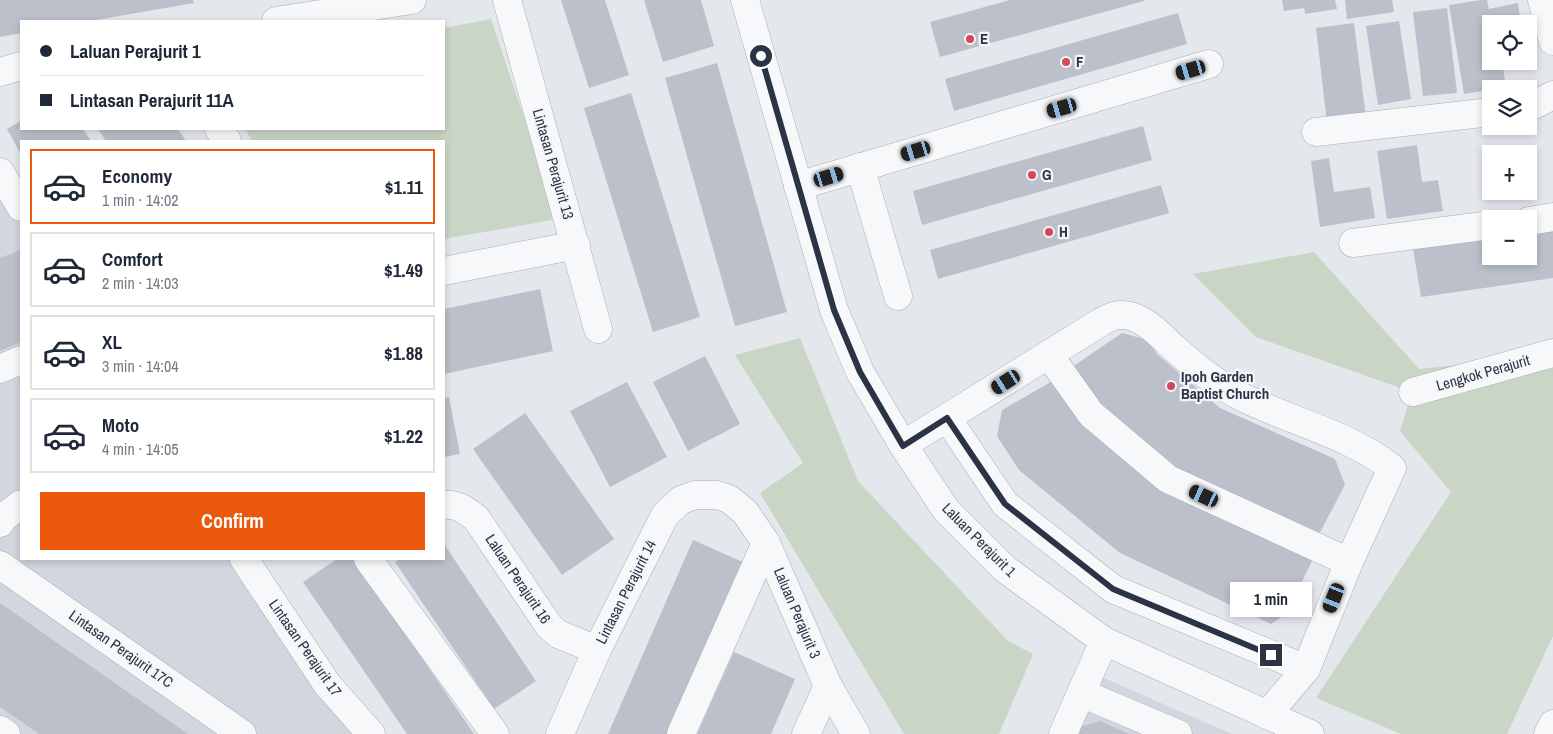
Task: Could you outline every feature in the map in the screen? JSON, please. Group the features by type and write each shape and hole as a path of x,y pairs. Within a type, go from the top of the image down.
{"street":[{"path":"282,20 412,0"},
{"name":"Lintasan Perajurit 13","path":"507,0 598,329"},
{"name":"Laluan Perajurit 1","path":"745,0 834,310 860,372 903,446 946,510 1005,569 1104,641 1310,734"},
{"path":"1542,0 1553,41"},
{"path":"798,186 1209,64"},
{"path":"0,72 20,66"},
{"path":"1537,103 1553,95"},
{"path":"1316,132 1482,113"},
{"path":"860,167 898,296"},
{"path":"0,172 20,205"},
{"path":"1537,220 1553,217"},
{"path":"1353,243 1482,227"},
{"path":"445,271 576,245"},
{"path":"903,446 1101,322 1114,316 1127,315 1160,334 1205,374 1243,398 1352,442 1377,456 1392,468 1349,562 1306,669 1267,715"},
{"name":"Lengkok Perajurit","path":"1412,392 1553,353"},
{"path":"1050,355 1091,414 1168,479 1349,562"},
{"path":"0,369 20,360"},
{"path":"947,418 1005,504 1113,589 1306,669"},
{"name":"Lintasan Perajurit 14","path":"560,734 597,650 664,515 681,500 695,495 717,495 729,499"},
{"name":"Laluan Perajurit 3","path":"729,499 745,512 766,543 828,686 856,734"},
{"path":"0,523 3,518 20,505"},
{"name":"Laluan Perajurit 16","path":"445,505 462,508 476,518 549,626 558,634 597,650"},
{"path":"681,734 766,543"},
{"name":"Lintasan Perajurit 17","path":"245,560 327,684 370,734"},
{"path":"369,560 495,734"},
{"name":"Lintasan Perajurit 17C","path":"0,565 242,734"},
{"path":"1063,734 1104,641"},
{"path":"806,734 828,686"},
{"path":"1081,693 1178,734"},
{"path":"1548,734 1553,724"},
{"path":"0,730 6,734"}],"shaded area":[{"path":"0,172 20,202 20,560 259,560 375,734 0,734"},
{"path":"1090,672 1232,734 1061,734"}],"green space":[{"path":"491,19 558,219 445,239 445,140 251,140 246,130 445,130 445,28"},
{"path":"1314,252 1419,369 1553,355 1553,636 1507,734 1401,734 1316,698 1451,492 1400,431 1412,392 1256,337 1193,274"},
{"path":"800,338 858,481 1008,641 1033,654 999,734 904,734 760,493 803,463 735,355"}],"building":[{"path":"0,0 193,0 194,3 96,20 20,20 20,33 0,37"},
{"path":"561,0 605,0 629,75 589,88"},
{"path":"644,0 701,0 714,46 663,62"},
{"name":"E","path":"1010,0 1144,1 940,57 930,22"},
{"path":"1282,0 1335,0 1337,9 1305,14 1304,8 1284,11"},
{"path":"1345,0 1392,0 1394,12 1347,19"},
{"path":"1487,0 1489,9 1518,3 1520,15 1482,15 1482,70 1503,70 1505,80 1482,80 1482,91 1464,94 1449,5"},
{"path":"1447,8 1457,93 1423,96 1413,12"},
{"name":"F","path":"1178,13 1187,44 954,111 945,79"},
{"path":"1399,21 1411,99 1378,105 1366,26"},
{"path":"1354,23 1366,118 1327,123 1316,28"},
{"path":"717,63 787,312 735,326 665,78"},
{"path":"631,93 700,317 653,332 584,108"},
{"path":"20,122 20,130 84,130 90,140 20,140 20,152 7,129"},
{"name":"G","path":"1143,126 1152,160 922,225 913,191"},
{"path":"99,130 179,130 185,140 105,140"},
{"path":"1417,145 1422,182 1438,180 1443,211 1387,219 1377,151"},
{"path":"1329,158 1334,192 1370,187 1375,218 1320,227 1311,161"},
{"name":"H","path":"1161,185 1169,213 938,279 930,250"},
{"path":"1553,222 1553,278 1421,297 1412,243 1482,232 1482,265 1537,265 1537,225"},
{"path":"20,250 20,342 0,351 0,258"},
{"path":"540,289 553,351 445,374 445,309"},
{"path":"1122,333 1148,340 1157,354 1220,408 1335,459 1345,485 1317,538 1171,471 1093,404 1072,367"},
{"path":"705,356 740,424 688,451 653,382"},
{"path":"1056,379 1080,418 1315,555 1286,614 1271,624 1120,553 1019,470 997,436 1002,410"},
{"path":"627,382 667,457 610,487 570,411"},
{"path":"449,397 460,454 445,457 445,398"},
{"path":"525,413 614,539 562,575 473,449"},
{"path":"693,540 745,563 670,734 608,734"},
{"path":"445,545 536,681 494,709 395,562 398,560 445,560"},
{"path":"336,560 355,560 474,734 407,734 303,582"},
{"path":"0,603 188,734 39,734 0,707"},
{"path":"734,652 795,679 771,734 697,734"},
{"path":"1100,721 1129,734 1074,734 1077,728"}],"place":[{"name":"E","path":"970,39"},
{"name":"F","path":"1066,62"},
{"name":"G","path":"1032,175"},
{"name":"H","path":"1049,232"},
{"name":"Ipoh Garden Baptist Church","path":"1171,386"}],"route":[{"path":"761,56 834,310 860,372 903,446 947,418 1005,504 1113,589 1271,655"}]}
